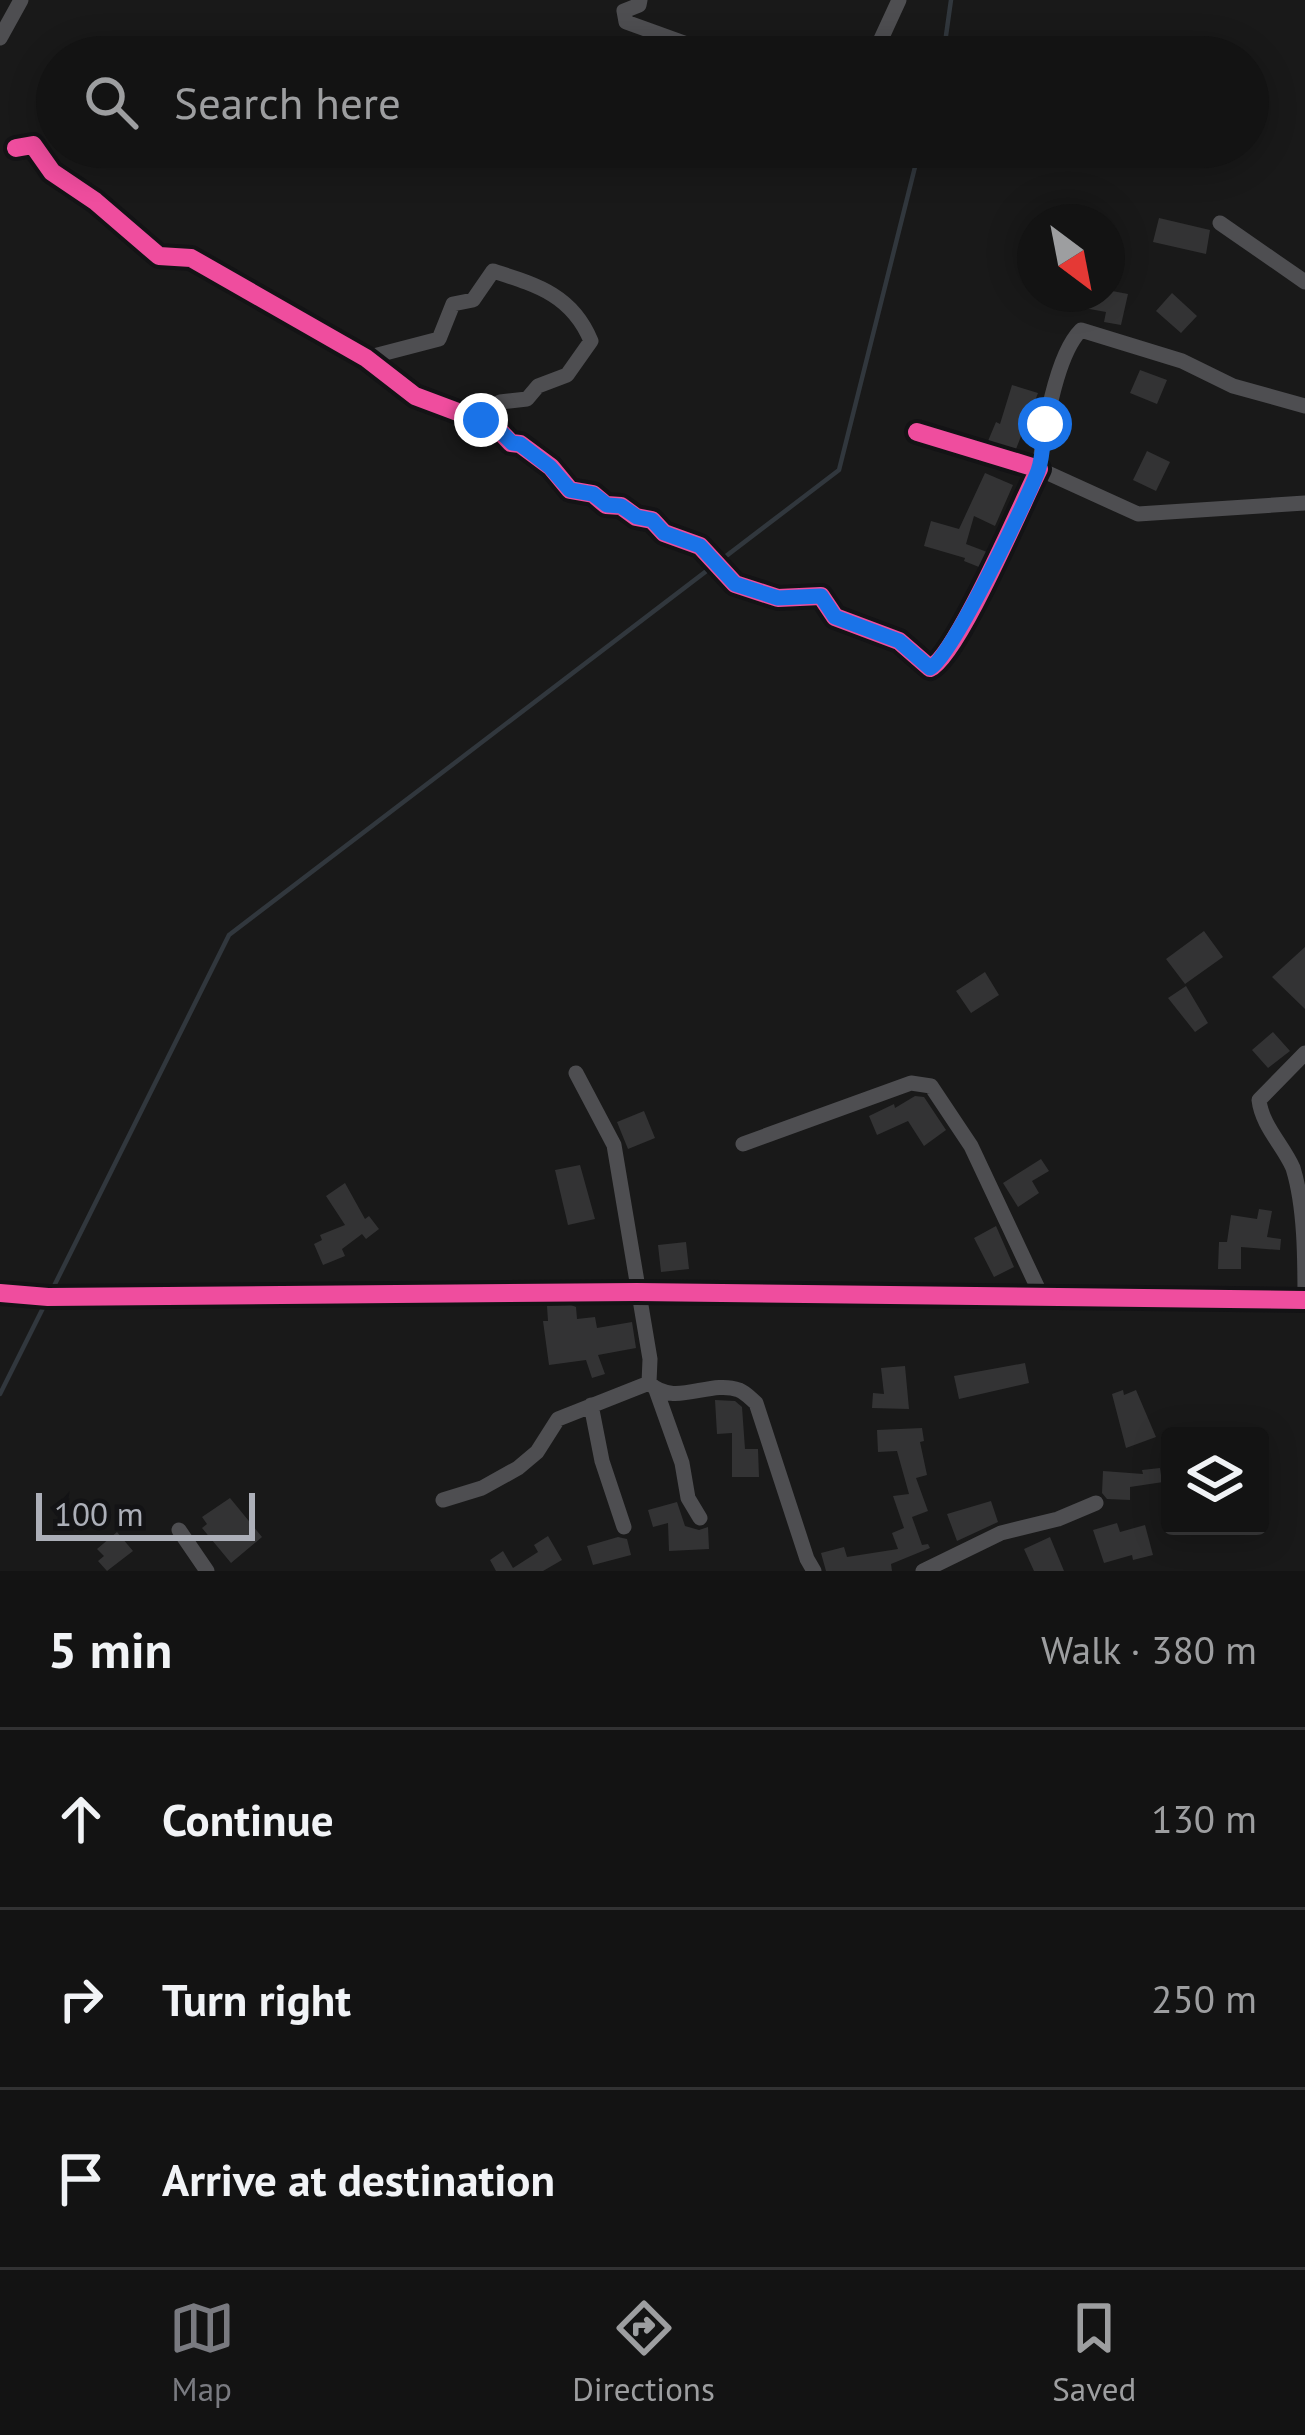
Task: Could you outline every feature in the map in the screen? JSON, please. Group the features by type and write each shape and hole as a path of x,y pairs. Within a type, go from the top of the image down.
{"street":[{"path":"0,38 21,0"},
{"path":"640,0 639,5 624,10 626,22 664,36"},
{"path":"882,36 899,0"},
{"path":"16,148 33,145 36,149"},
{"path":"49,168 159,256 191,258 366,358 415,396 495,426 550,467 570,490 593,494 607,505 652,520 664,533 686,539 710,556 735,584 778,598 821,596 835,617 899,641 930,668 940,664 964,625 1039,469 1045,424 1063,364 1081,330 1182,361 1233,386 1305,406"},
{"path":"1220,223 1305,282"},
{"path":"366,358 439,339 453,304 473,300 493,271 539,285 580,315 591,341 566,375 538,386 527,399 500,402 481,420"},
{"path":"916,432 1039,469 1138,514 1305,502"},
{"path":"0,1293 48,1297 637,1292 1305,1300 1304,1207 1294,1170 1259,1100 1305,1053"},
{"path":"576,1073 614,1145 652,1387 682,1463 688,1498 700,1518"},
{"path":"742,1144 911,1083 931,1086 971,1146 1042,1297"},
{"path":"443,1500 482,1488 518,1468 537,1452 558,1420 591,1406 652,1387 674,1395 739,1390 756,1402 814,1571"},
{"path":"591,1406 602,1461 624,1527"},
{"path":"922,1571 1001,1533 1058,1519 1096,1503"},
{"path":"179,1530 207,1571"}],"building":[{"path":"1159,218 1210,230 1206,254 1153,242"},
{"path":"1172,293 1197,316 1181,333 1156,311"},
{"path":"1106,312 1124,312 1121,325 1104,322"},
{"path":"1140,370 1167,380 1157,404 1130,393"},
{"path":"1012,385 1038,393 1016,449 988,441 996,422 1000,424"},
{"path":"1147,451 1170,462 1156,491 1133,480"},
{"path":"985,473 1013,485 995,526 974,516 966,544 987,552 979,567 924,546 931,521 959,529"},
{"path":"1204,931 1223,957 1185,984 1166,959"},
{"path":"1305,947 1305,1009 1272,977"},
{"path":"985,972 999,995 971,1013 956,991"},
{"path":"1186,986 1208,1023 1195,1032 1168,998"},
{"path":"1273,1032 1290,1051 1268,1068 1252,1050"},
{"path":"915,1096 924,1097 946,1130 924,1146 908,1121 877,1135 869,1116"},
{"path":"644,1111 655,1138 628,1149 617,1122"},
{"path":"1041,1159 1049,1171 1032,1181 1039,1193 1018,1207 1003,1183"},
{"path":"580,1165 595,1219 568,1225 555,1170"},
{"path":"345,1183 365,1219 369,1216 379,1229 366,1239 362,1234 342,1249 345,1256 323,1265 314,1244 322,1240 320,1235 345,1225 326,1196"},
{"path":"1259,1209 1272,1211 1267,1237 1281,1239 1280,1250 1241,1247 1241,1269 1218,1269 1219,1242 1227,1242 1231,1215 1257,1219"},
{"path":"996,1226 1014,1267 994,1277 974,1238"},
{"path":"686,1242 689,1269 661,1272 658,1245"},
{"path":"547,1306 576,1307 577,1319 595,1317 597,1328 632,1322 636,1348 598,1355 605,1374 592,1378 586,1360 549,1365 543,1321 548,1321"},
{"path":"1025,1363 1029,1383 959,1399 954,1376"},
{"path":"905,1366 909,1409 872,1408 873,1393 884,1394 881,1368"},
{"path":"1123,1390 1124,1395 1136,1390 1156,1437 1126,1448 1112,1394"},
{"path":"715,1400 735,1401 742,1407 745,1449 758,1449 759,1477 732,1477 732,1433 717,1434"},
{"path":"922,1428 927,1475 916,1478 928,1511 912,1517 922,1545 930,1548 891,1564 892,1571 826,1571 821,1553 844,1547 847,1557 898,1549 892,1533 904,1528 893,1496 909,1494 897,1451 878,1452 877,1430"},
{"path":"1160,1468 1161,1482 1130,1487 1130,1500 1107,1499 1102,1493 1103,1471 1143,1474 1142,1470"},
{"path":"230,1498 262,1537 231,1563 202,1528 207,1524 202,1517"},
{"path":"991,1501 998,1522 957,1541 947,1514"},
{"path":"677,1502 685,1526 708,1527 709,1549 669,1551 668,1523 653,1527 648,1510"},
{"path":"1117,1523 1120,1532 1145,1525 1153,1555 1104,1563 1093,1530"},
{"path":"117,1532 133,1551 107,1571 98,1561 104,1556 97,1549"},
{"path":"548,1536 562,1560 543,1571 496,1571 490,1560 503,1551 513,1568 538,1552 534,1545"},
{"path":"1050,1537 1064,1571 1034,1571 1024,1549"},
{"path":"627,1539 631,1555 593,1565 587,1546"}],"waterway":[{"path":"946,36 951,0"},
{"path":"51,1292 229,935 839,470 915,168"},
{"path":"0,1394 46,1302"}],"cycle path":[{"path":"16,148 33,145 36,149"},
{"path":"49,168 159,256 191,258 366,358 415,396 495,426 511,443 520,444 551,467 570,490 621,506 636,517 652,520 664,533 700,546 735,584 778,598 821,596 835,617 899,641 930,668 972,609 1039,469 917,432"},
{"path":"0,1293 48,1297 637,1292 1305,1300"}],"route":[{"path":"481,420 550,467 570,490 621,506 652,520 664,533 700,546 735,584 778,598 821,596 835,617 899,641 930,668 940,664 964,625 1039,469 1045,424"}]}
